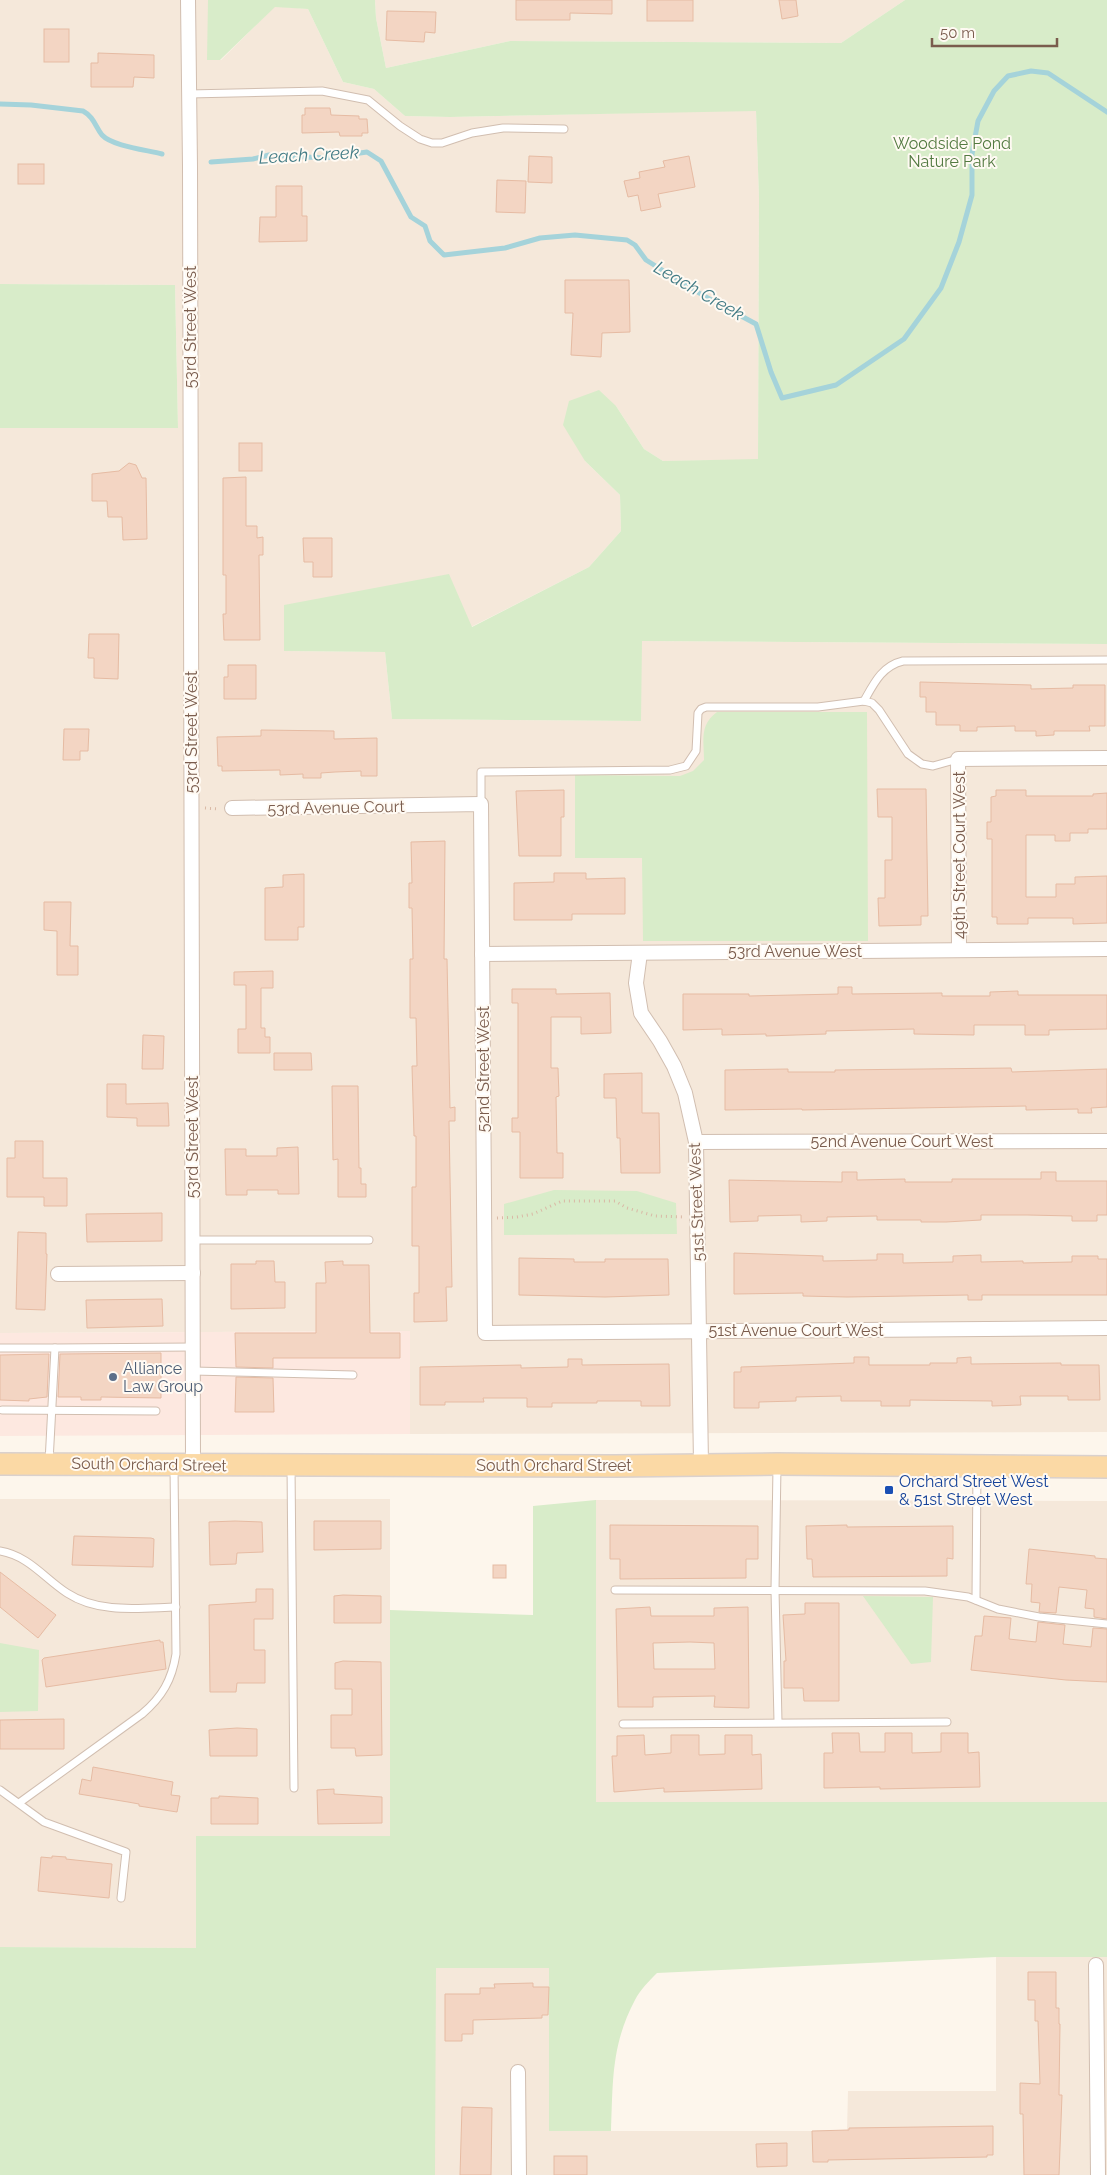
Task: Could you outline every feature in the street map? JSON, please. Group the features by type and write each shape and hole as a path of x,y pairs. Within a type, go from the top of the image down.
{"main road":[{"name":"South Orchard Street","path":"0,1464 291,1466 777,1464 1107,1467"}],"street":[{"name":"53rd Street West","path":"184,1464 193,1371 188,0"},
{"path":"958,759 1107,758"},
{"name":"49th Street Court West","path":"958,759 959,950"},
{"name":"53rd Avenue Court","path":"232,808 481,804"},
{"name":"52nd Street West","path":"481,804 486,1333"},
{"name":"53rd Avenue West","path":"482,954 1107,949"},
{"name":"51st Street West","path":"640,953 636,983 641,1013 674,1066 685,1093 696,1142 701,1464"},
{"name":"52nd Avenue Court West","path":"696,1142 1107,1141"},
{"path":"58,1274 192,1273"},
{"name":"51st Avenue Court West","path":"486,1333 1107,1328"},
{"path":"1096,1965 1098,2175"},
{"path":"518,2072 519,2175"}],"lane":[{"path":"189,94 322,91 339,93 368,100 400,126 420,139 432,143 442,143 472,133 503,128 564,129"},
{"path":"864,701 885,669 893,663 903,660 1107,660"},
{"path":"481,804 481,772 670,770 686,766 696,751 698,713 701,709 706,708 818,708 864,701 872,703 879,710 908,754 922,764 933,766 958,759"},
{"path":"192,1240 370,1240"},
{"path":"0,1348 193,1347"},
{"path":"49,1463 55,1348"},
{"path":"193,1371 353,1375"},
{"path":"2,1410 156,1411"},
{"path":"20,1803 142,1714 164,1692 174,1668 176,1654 176,1607 184,1464"},
{"path":"777,1464 775,1590 778,1722"},
{"path":"291,1466 294,1788"},
{"path":"976,1600 977,1467"},
{"path":"0,1551 12,1553 26,1559 68,1593 84,1601 120,1608 176,1607"},
{"path":"615,1590 943,1592 976,1600 998,1609 1039,1617 1107,1624"},
{"path":"623,1724 947,1722"},
{"path":"0,1790 44,1822 126,1852 121,1898"}],"path":[{"path":"191,807 232,808"},
{"path":"484,1217 525,1216 548,1209 562,1201 615,1201 641,1213 669,1217 698,1215"}],"shaded area":[{"path":"0,0 208,0 208,60 221,60 275,6 308,9 343,82 374,89 405,116 450,117 756,110 759,198 758,460 663,461 644,449 616,406 585,461 620,495 621,531 589,567 471,627 284,606 285,651 385,652 392,719 640,721 641,641 1107,644 1107,1432 410,1434 410,1331 0,1333 0,428 178,427 175,285 0,284"},
{"path":"375,0 905,0 841,43 510,41 386,68 376,18"},
{"path":"410,1331 410,1434 0,1436 0,1333"},
{"path":"0,1499 390,1499 390,1836 196,1836 196,1948 0,1947"},
{"path":"596,1500 1107,1501 1107,1802 596,1802"},
{"path":"996,1957 1107,1957 1107,2175 435,2175 435,1968 549,1968 549,2131 847,2131 848,2091 996,2091"}],"green space":[{"name":"Woodside Pond Nature Park","path":"208,0 375,0 376,18 386,68 510,41 841,43 905,0 1107,0 1107,644 642,641 641,721 392,719 385,652 284,651 284,605 449,574 472,627 589,567 621,531 620,495 585,461 563,425 569,401 599,390 616,406 644,449 663,461 758,459 759,198 756,111 450,117 405,116 374,89 343,82 308,9 275,7 220,60 207,60"},
{"path":"0,284 175,285 178,428 0,428"},
{"path":"717,712 867,712 868,941 643,941 642,858 575,858 575,775 680,776 693,771 704,760 703,740 705,728 707,722"},
{"path":"554,1190 637,1191 676,1203 677,1234 504,1235 504,1204"},
{"path":"596,1500 596,1802 1107,1802 1107,1957 996,1957 657,1973 637,1996 621,2033 615,2064 611,2131 549,2131 549,1968 436,1968 435,2175 0,2175 0,1947 196,1948 196,1836 390,1836 390,1610 533,1615 533,1506"},
{"path":"863,1596 933,1597 931,1662 911,1664"},
{"path":"0,1643 39,1650 38,1711 0,1712"}],"building":[{"path":"516,0 612,0 612,14 570,13 570,20 516,20"},
{"path":"647,0 693,0 693,21 647,21"},
{"path":"779,0 796,0 798,16 782,19"},
{"path":"387,11 436,12 435,33 425,32 424,42 386,40"},
{"path":"44,29 69,29 69,62 44,62"},
{"path":"98,53 154,55 154,78 134,77 133,87 91,87 91,63 98,63"},
{"path":"305,108 330,108 331,115 359,116 359,119 367,119 368,133 362,133 362,136 340,136 339,132 302,133 302,115 305,115"},
{"path":"529,156 552,157 552,183 528,182"},
{"path":"689,156 695,187 658,194 661,207 641,211 638,195 628,197 624,181 640,178 639,172 665,167 663,161"},
{"path":"18,164 44,164 44,184 18,184"},
{"path":"497,180 526,181 525,213 496,212"},
{"path":"276,186 302,186 302,216 307,216 307,241 259,242 260,217 276,217"},
{"path":"565,280 629,280 630,332 602,333 601,357 571,355 573,313 565,313"},
{"path":"239,443 262,443 262,471 239,471"},
{"path":"129,463 136,465 142,478 146,478 147,539 123,540 122,517 108,517 107,501 92,501 92,474 119,471"},
{"path":"246,477 246,526 257,526 257,538 263,537 263,555 259,555 260,640 224,640 223,614 226,614 226,575 223,575 223,478"},
{"path":"303,538 332,538 332,577 313,577 313,562 304,562"},
{"path":"89,634 119,634 118,679 94,678 94,658 88,658"},
{"path":"228,665 256,665 256,699 224,699 224,677 228,677"},
{"path":"920,682 1031,685 1031,689 1073,688 1073,685 1105,685 1105,726 1089,726 1090,731 1054,731 1054,735 1036,736 1036,731 1015,731 1015,726 977,727 977,731 960,731 960,725 936,725 936,712 926,712 926,697 920,697"},
{"path":"64,729 89,729 88,751 80,751 80,760 63,760"},
{"path":"261,730 334,731 334,739 377,738 377,776 361,776 361,771 321,773 321,778 303,778 303,774 280,775 280,770 222,771 222,766 218,766 217,737 261,736"},
{"path":"877,789 926,789 928,916 921,916 921,925 879,926 878,898 885,898 885,860 892,860 892,817 878,817"},
{"path":"564,790 564,817 561,817 561,856 519,856 516,791"},
{"path":"996,790 1026,790 1026,796 1093,796 1093,794 1107,793 1107,829 1088,829 1088,833 1070,833 1070,841 1055,841 1055,835 1026,835 1026,897 1056,897 1056,884 1075,884 1075,877 1107,876 1107,923 1073,924 1073,918 1028,918 1028,924 997,924 997,917 992,917 992,839 987,839 987,822 991,822 991,797 996,796"},
{"path":"445,841 444,959 447,959 450,1108 455,1107 455,1121 449,1121 452,1287 446,1287 447,1321 414,1322 414,1293 419,1293 419,1246 412,1246 412,1187 416,1187 416,1136 414,1136 412,1066 417,1066 416,1018 410,1018 410,959 413,959 412,908 409,908 409,883 412,883 411,842"},
{"path":"554,873 586,873 586,879 625,878 625,914 572,914 572,920 514,920 514,883 554,882"},
{"path":"304,874 304,927 298,927 298,940 265,940 265,888 283,887 283,875"},
{"path":"44,902 71,902 70,946 78,946 78,975 57,975 57,931 44,930"},
{"path":"273,971 273,988 261,988 261,1028 265,1028 265,1037 270,1037 270,1053 238,1053 238,1029 246,1029 246,985 234,985 234,972"},
{"path":"838,987 852,987 852,994 942,993 942,996 990,996 990,992 1018,991 1018,995 1107,995 1107,1029 1049,1030 1049,1035 1025,1035 1025,1025 974,1025 974,1035 914,1034 914,1029 826,1031 826,1034 766,1036 766,1034 722,1035 722,1029 683,1030 683,994 749,994 749,996 838,994"},
{"path":"512,989 556,989 556,994 610,993 611,1033 581,1034 581,1017 551,1017 551,1068 558,1068 559,1096 556,1097 557,1153 563,1153 563,1178 520,1178 520,1132 512,1132 512,1118 518,1118 518,1003 512,1003"},
{"path":"143,1035 164,1036 163,1069 142,1069"},
{"path":"274,1053 311,1053 312,1070 274,1070"},
{"path":"1011,1068 1012,1072 1107,1069 1107,1107 1091,1108 1092,1113 1078,1113 1078,1109 1026,1110 1026,1106 725,1110 725,1070 788,1069 788,1072 835,1072 835,1070"},
{"path":"642,1073 642,1113 659,1113 660,1173 621,1173 620,1138 617,1138 616,1098 604,1098 604,1074"},
{"path":"107,1084 126,1084 126,1104 168,1103 169,1126 137,1126 137,1118 107,1117"},
{"path":"332,1086 358,1086 359,1168 361,1168 361,1184 366,1184 366,1197 338,1197 338,1159 333,1160"},
{"path":"15,1141 43,1141 43,1178 67,1178 67,1206 44,1206 44,1197 7,1197 7,1158 15,1158"},
{"path":"298,1147 299,1194 278,1194 278,1190 247,1190 247,1195 226,1195 225,1149 246,1149 246,1156 277,1156 277,1148"},
{"path":"842,1172 857,1172 857,1180 905,1179 905,1182 952,1182 952,1179 1041,1179 1041,1172 1056,1172 1056,1181 1107,1181 1107,1215 1097,1215 1097,1221 1072,1221 1072,1216 981,1215 981,1220 946,1222 877,1220 877,1216 827,1217 827,1221 801,1222 801,1215 758,1216 758,1221 730,1222 729,1180 842,1182"},
{"path":"162,1213 162,1241 87,1242 86,1214"},
{"path":"18,1232 46,1233 45,1310 16,1309"},
{"path":"734,1253 823,1256 823,1261 877,1260 877,1254 903,1254 903,1263 953,1262 953,1256 981,1255 981,1262 1023,1261 1023,1263 1072,1262 1072,1256 1098,1256 1098,1259 1107,1259 1107,1295 982,1295 982,1300 968,1300 968,1295 847,1297 803,1296 803,1293 734,1294"},
{"path":"519,1258 574,1259 574,1262 605,1262 605,1259 668,1259 669,1295 605,1297 519,1295"},
{"path":"256,1261 274,1261 275,1282 285,1282 285,1308 231,1309 231,1264 256,1264"},
{"path":"343,1261 343,1265 369,1265 370,1333 400,1333 400,1358 273,1358 273,1368 236,1367 235,1333 316,1333 316,1283 326,1283 325,1262"},
{"path":"162,1299 163,1326 87,1328 86,1300"},
{"path":"161,1353 161,1398 101,1397 101,1400 81,1400 81,1397 58,1397 60,1354"},
{"path":"49,1354 47,1397 29,1399 29,1401 0,1400 0,1355"},
{"path":"854,1357 869,1357 869,1365 957,1363 957,1358 971,1357 971,1364 1061,1363 1061,1365 1099,1365 1100,1400 1068,1400 1068,1396 1020,1396 1021,1405 992,1406 992,1401 910,1400 910,1406 881,1406 881,1401 841,1401 841,1396 796,1397 796,1401 759,1402 759,1408 734,1408 734,1372 741,1372 741,1367 854,1363"},
{"path":"568,1359 582,1359 582,1365 669,1364 670,1406 641,1406 641,1401 597,1401 597,1403 552,1403 552,1407 527,1407 527,1398 483,1398 484,1402 445,1402 445,1405 420,1405 420,1367 521,1365 521,1368 568,1367"},
{"path":"236,1377 273,1378 274,1412 235,1412"},
{"path":"314,1521 381,1521 381,1549 314,1550"},
{"path":"209,1522 262,1522 263,1552 237,1553 236,1564 210,1565"},
{"path":"610,1525 758,1526 758,1559 746,1559 746,1578 620,1579 620,1559 610,1559"},
{"path":"847,1525 847,1527 953,1526 953,1559 947,1558 947,1576 813,1577 812,1559 807,1559 806,1526"},
{"path":"74,1536 154,1539 153,1567 72,1565"},
{"path":"1029,1549 1107,1559 1107,1619 1094,1617 1094,1609 1085,1608 1087,1590 1059,1587 1056,1613 1039,1612 1040,1603 1031,1602 1032,1584 1026,1584"},
{"path":"493,1565 506,1565 506,1578 493,1578"},
{"path":"0,1572 56,1615 38,1638 0,1607"},
{"path":"256,1589 273,1589 273,1619 254,1619 254,1650 265,1650 265,1683 237,1683 236,1692 210,1692 209,1605 256,1602"},
{"path":"334,1596 381,1596 381,1623 334,1623"},
{"path":"805,1603 839,1603 839,1701 804,1701 803,1688 784,1688 784,1661 786,1661 783,1615 805,1614"},
{"path":"650,1607 651,1616 714,1616 714,1608 748,1607 749,1708 714,1707 715,1696 653,1697 653,1707 618,1707 616,1609","holes":["653,1643 714,1643 715,1669 654,1669"]},
{"path":"984,1616 1011,1618 1009,1639 1036,1642 1038,1622 1065,1625 1063,1644 1091,1647 1093,1628 1107,1629 1107,1682 1066,1680 971,1670 975,1636 982,1636"},
{"path":"160,1640 160,1642 163,1642 166,1669 46,1687 42,1660 44,1658"},
{"path":"343,1661 381,1662 382,1755 356,1756 355,1748 331,1748 331,1715 352,1715 352,1689 335,1689 335,1663"},
{"path":"64,1719 64,1749 0,1749 0,1720"},
{"path":"257,1729 257,1756 210,1756 209,1730"},
{"path":"832,1733 859,1733 860,1752 885,1752 885,1733 912,1733 912,1753 941,1752 941,1733 968,1733 968,1753 979,1752 980,1787 824,1788 824,1753 833,1753"},
{"path":"644,1735 645,1755 671,1753 671,1735 699,1735 699,1755 725,1754 725,1735 752,1735 752,1755 761,1754 762,1789 664,1792 664,1788 614,1792 612,1756 617,1756 617,1736"},
{"path":"93,1767 173,1782 171,1795 180,1796 177,1812 79,1794 82,1779 91,1781"},
{"path":"334,1789 334,1794 382,1797 382,1823 318,1824 317,1790"},
{"path":"219,1796 258,1798 258,1824 211,1824 211,1798 219,1798"},
{"path":"52,1856 112,1864 109,1898 38,1891 41,1857 52,1858"},
{"path":"1028,1972 1056,1972 1056,2008 1059,2008 1060,2024 1059,2095 1062,2095 1059,2175 1024,2175 1023,2114 1020,2114 1020,2083 1040,2084 1038,2021 1035,2021 1035,2000 1028,2000"},
{"path":"533,1983 533,1987 549,1987 548,2015 542,2015 542,2018 473,2020 473,2034 462,2034 462,2041 445,2041 445,1994 480,1994 480,1988 495,1988 494,1984"},
{"path":"462,2107 492,2108 491,2175 460,2175"},
{"path":"993,2126 993,2155 987,2155 987,2157 828,2160 828,2162 813,2162 812,2131 849,2130 849,2128"},
{"path":"787,2143 787,2166 757,2167 756,2144"},
{"path":"554,2156 587,2156 587,2175 554,2175"}],"waterway":[{"name":"Leach Creek","path":"211,162 253,159 269,155 325,158 367,152 381,161 411,217 425,226 430,241 444,255 505,248 540,238 575,235 627,240 635,245 646,260 704,296 756,324 771,372 782,398 836,385 904,339 941,288 959,242 972,195 972,154 978,121 994,91 1008,76 1031,71 1048,73 1107,112"},
{"name":"Leach Creek","path":"0,104 31,105 83,111 90,116 102,135 107,139 121,145 162,154"}],"place":[{"name":"Alliance Law Group","path":"113,1377"},
{"name":"Orchard Street West & 51st Street West","path":"889,1490"}]}
